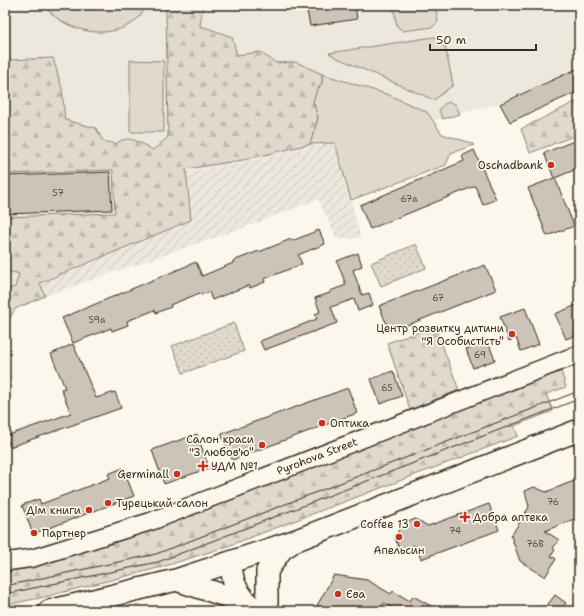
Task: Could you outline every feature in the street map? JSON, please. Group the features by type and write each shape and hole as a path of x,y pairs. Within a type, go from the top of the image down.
{"main road":[{"path":"49,611 176,580 294,541 579,430"},
{"path":"261,610 267,571 282,549 294,541"},
{"path":"235,561 248,567 261,610"},
{"path":"176,580 229,597 261,610"}],"street":[{"name":"Pyrohova Street","path":"5,562 32,558 152,521 579,354"}],"shaded area":[{"path":"6,5 579,5 579,68 500,103 441,119 243,162 186,172 40,283 45,296 12,308 5,316"},
{"path":"335,142 361,238 337,239 318,199 254,224 45,296 39,283 191,220 186,172 243,162"}],"green space":[{"path":"5,5 8,5 9,60 53,58 62,89 65,120 96,128 103,141 116,144 125,139 130,139 153,150 168,137 166,5 203,5 200,26 232,37 237,55 260,52 276,63 296,62 322,74 322,83 317,90 313,101 318,118 310,144 243,160 186,169 191,220 40,283 45,296 15,309 8,322 5,323 5,290 15,287 19,274 5,270 5,217 115,213 113,170 5,174"},
{"path":"44,5 148,5 137,19 129,25 107,32 95,32 83,30 61,21"},
{"path":"393,5 435,5 438,22 433,27 403,31 397,26"},
{"path":"434,37 444,40 453,85 434,100 329,53"},
{"path":"130,60 164,61 164,132 130,132"},
{"path":"322,74 389,95 427,112 442,134 474,145 451,153 446,165 351,200 335,143 310,144 318,118 313,101 317,90 322,83"},
{"path":"579,100 579,134 530,153 521,129"},
{"path":"449,102 455,104 460,114 443,119 439,111 442,105"},
{"path":"416,244 426,268 381,286 371,263"},
{"path":"234,323 244,351 183,373 172,346"},
{"path":"435,326 459,390 410,410 387,343"},
{"path":"561,371 566,387 546,394 553,411 514,426 518,436 225,547 162,567 40,598 5,605 5,572 34,567 153,528"}],"building":[{"path":"306,5 355,5 357,19 310,26"},
{"path":"579,68 579,91 510,122 500,104"},
{"path":"579,139 579,168 555,178 574,226 547,236 528,188 554,178 544,153"},
{"path":"474,150 496,199 483,205 475,186 370,229 360,205 464,161 462,156"},
{"path":"110,172 112,210 5,214 5,176"},
{"path":"319,230 325,244 298,255 302,264 264,279 265,282 250,288 249,285 212,300 209,292 201,295 200,293 170,305 171,307 156,313 155,310 127,321 128,325 112,331 111,328 73,343 62,318 196,262 202,276 233,263 233,261"},
{"path":"358,253 362,266 353,270 362,295 369,293 373,305 358,311 354,299 331,307 337,323 264,350 260,341 317,319 315,314 320,312 315,298 346,285 337,261"},
{"path":"485,265 496,290 390,332 379,306"},
{"path":"579,304 579,334 566,339 555,314"},
{"path":"525,308 539,344 521,351 516,338 509,341 500,317"},
{"path":"488,342 495,360 473,368 466,349"},
{"path":"73,344 96,398 115,392 121,408 10,447 6,436 71,413 61,389 65,388 51,354"},
{"path":"393,371 402,396 380,404 371,379"},
{"path":"348,388 357,413 232,460 221,434"},
{"path":"197,434 209,468 164,484 152,450"},
{"path":"123,468 134,496 33,534 22,505 39,499 41,504 110,478 108,474"},
{"path":"579,479 579,517 545,531 559,540 553,548 555,550 551,556 556,559 545,577 520,561 511,536 529,507 525,491 534,487 546,492"},
{"path":"489,504 499,530 421,559 415,545 400,551 395,538 401,525 415,519 428,526"},
{"path":"334,575 367,580 391,594 393,591 410,601 413,596 440,611 399,611 384,603 380,611 314,611"},
{"path":"555,595 566,603 560,611 543,611"}],"tram line":[{"path":"5,586 156,554 579,391"},
{"path":"5,594 158,562 579,399"}],"place":[{"name":"Oschadbank","path":"551,165"},
{"name":"Центр розвитку дитини \"Я Особистість\"","path":"512,334"},
{"name":"Оптика","path":"322,423"},
{"name":"Салон краси \"З любов'ю\"","path":"262,445"},
{"name":"УДМ №1","path":"203,466"},
{"name":"Germinall","path":"177,474"},
{"name":"Турецький салон","path":"108,503"},
{"name":"Дім книги","path":"89,510"},
{"name":"Добра аптека","path":"465,517"},
{"name":"Coffee 13","path":"417,524"},
{"name":"Партнер","path":"34,533"},
{"name":"Апельсин","path":"399,537"},
{"name":"Єва","path":"338,594"}]}
